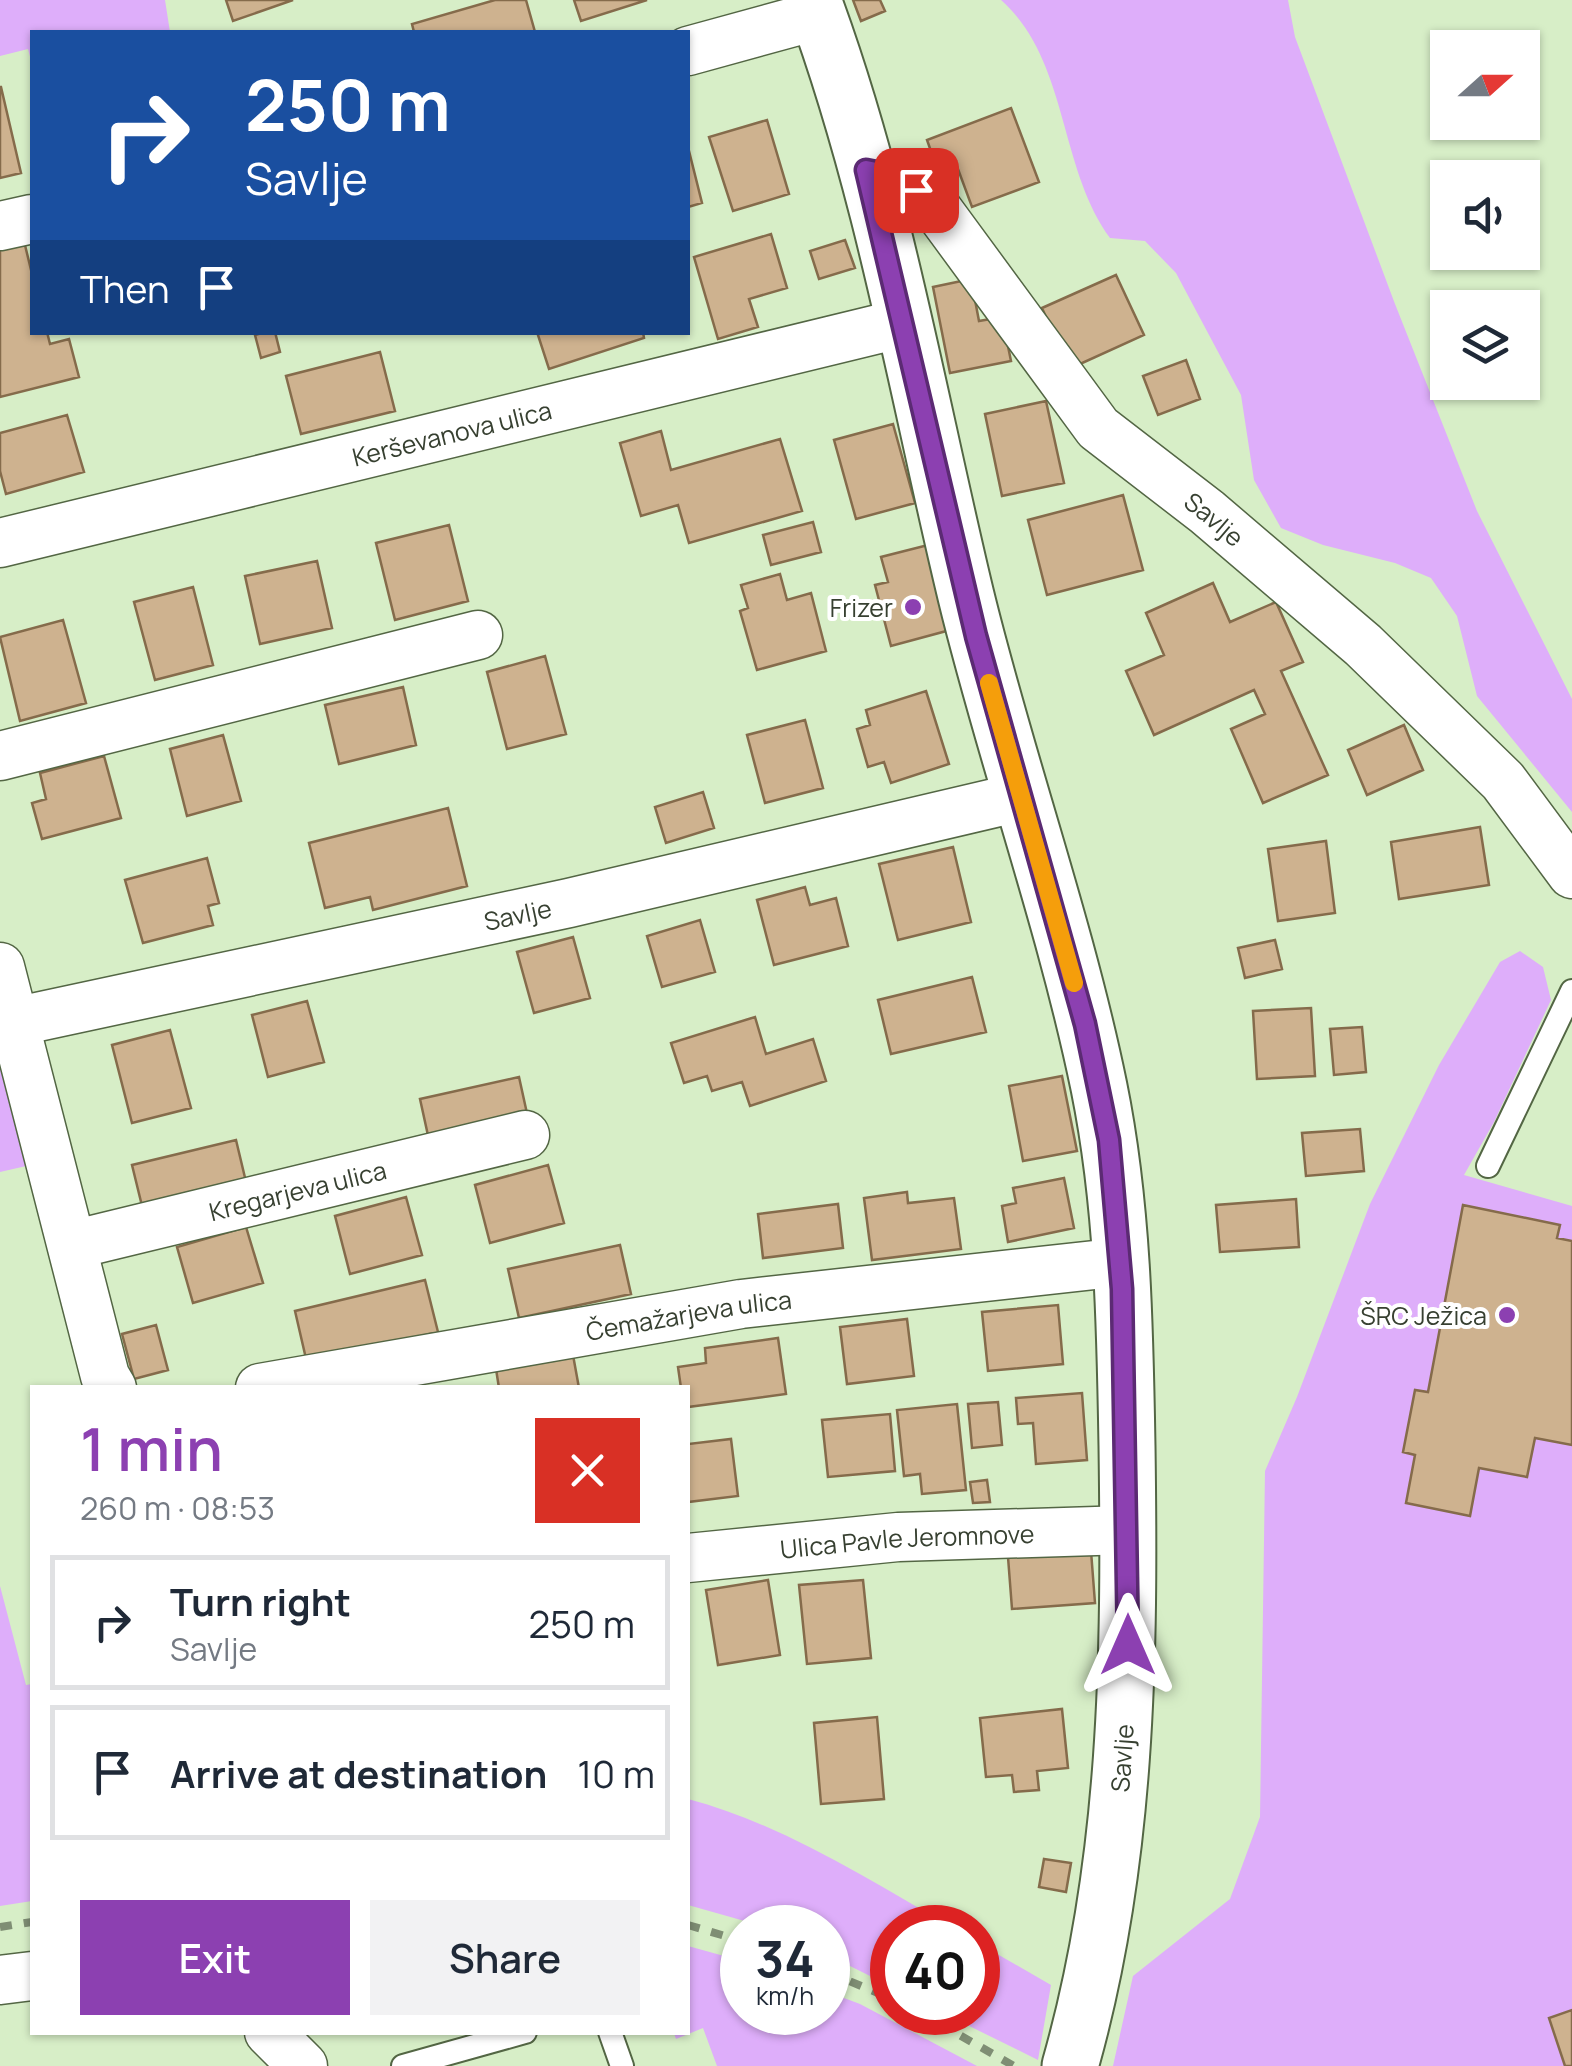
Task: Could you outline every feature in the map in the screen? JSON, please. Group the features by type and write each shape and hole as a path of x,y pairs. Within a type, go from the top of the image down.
{"street":[{"path":"690,50 816,8"},
{"name":"Savlje","path":"816,8 866,170 972,619 1085,1024 1114,1174 1122,1262 1128,1683 1110,1879 1090,1991 1070,2066"},
{"name":"Savlje","path":"866,170 891,175 935,206 1098,428 1207,512 1363,645 1503,781 1572,874"},
{"path":"0,226 30,219"},
{"name":"Kerševanova ulica","path":"0,543 902,323"},
{"path":"0,756 478,635"},
{"name":"Savlje","path":"14,1022 568,903 1020,797"},
{"path":"0,967 110,1385"},
{"name":"Kregarjeva ulica","path":"72,1245 525,1134"},
{"name":"Čemažarjeva ulica","path":"277,1385 741,1304 1122,1262"},
{"name":"Ulica Pavle Jeromnove","path":"690,1558 898,1537 1128,1530"},
{"path":"0,1980 30,1976"},
{"path":"272,2035 303,2066"}],"lane":[{"path":"1488,1166 1572,991"},
{"path":"403,2066 513,2035"},
{"path":"611,2035 622,2066"}],"shaded area":[{"path":"0,0 165,0 170,30 30,30 30,56 28,49 0,56"},
{"path":"1001,0 1288,0 1295,37 1430,400 1477,511 1572,699 1572,812 1477,696 1457,616 1431,578 1281,528 1254,480 1241,395 1176,273 1145,241 1110,238 1093,210 1052,83 1023,25"},
{"path":"1520,951 1543,967 1551,1000 1494,1122 1464,1175 1572,1206 1572,2066 1113,2066 1133,1976 1230,1899 1260,1817 1265,1471 1370,1204 1439,1065 1500,962"},
{"path":"0,1022 35,1164 0,1172"},
{"path":"0,1586 26,1685 30,1684 30,1901 0,1906"},
{"path":"690,1800 791,1838 913,1905 870,1905 870,1976 850,1966 850,1905 720,1905 720,1914 690,1906"},
{"path":"690,1947 720,1955 720,2035 850,2035 850,2000 870,2009 870,2035 918,2035 977,2066 717,2066 703,2028 690,2033"},
{"path":"1000,1956 1051,1985 1038,2060 987,2035 1000,2035"}],"building":[{"path":"226,0 293,0 233,21"},
{"path":"495,0 526,0 534,30 414,30 412,24"},
{"path":"574,0 647,0 581,21"},
{"path":"853,0 880,0 885,11 861,21"},
{"path":"0,87 21,173 0,178"},
{"path":"1011,108 1039,182 972,207 955,161 937,168 927,140"},
{"path":"767,120 789,194 733,211 709,137"},
{"path":"690,155 702,203 690,206"},
{"path":"771,234 787,288 749,299 758,327 718,339 694,257"},
{"path":"845,240 855,268 819,279 810,251"},
{"path":"24,241 30,266 30,335 48,335 50,344 69,339 79,377 0,397 0,247"},
{"path":"1116,275 1144,335 1069,369 1042,308"},
{"path":"971,279 979,321 1002,317 1011,361 950,373 933,287"},
{"path":"255,335 276,335 280,352 261,358"},
{"path":"538,335 644,335 644,338 549,369"},
{"path":"380,352 395,411 301,434 286,376"},
{"path":"1186,360 1200,399 1158,415 1143,376"},
{"path":"1046,401 1064,483 1002,496 985,414"},
{"path":"67,415 84,472 6,494 0,471 0,433"},
{"path":"893,424 915,503 856,519 834,440"},
{"path":"661,431 671,470 780,439 802,511 689,543 678,505 641,516 620,443"},
{"path":"1123,495 1143,570 1047,595 1028,520"},
{"path":"813,522 821,552 771,565 763,535"},
{"path":"449,525 468,601 395,620 376,543"},
{"name":"Frizer","path":"928,545 950,630 891,646 875,585 888,582 881,557"},
{"path":"317,561 332,628 260,644 245,576"},
{"path":"780,574 787,600 811,593 826,651 757,670 740,611 748,608 741,585"},
{"path":"1213,583 1230,622 1276,602 1303,662 1281,671 1328,775 1263,803 1231,729 1265,714 1254,690 1154,735 1126,671 1164,655 1146,613"},
{"path":"193,587 213,665 155,680 134,602"},
{"path":"63,620 86,703 20,721 0,637"},
{"path":"545,656 566,734 507,749 487,672"},
{"path":"403,687 416,745 339,764 325,705"},
{"path":"926,691 949,764 891,783 884,762 868,767 857,729 870,725 866,710"},
{"path":"805,720 823,788 765,803 747,735"},
{"path":"1404,725 1423,770 1367,795 1348,750"},
{"path":"223,735 241,801 187,816 170,749"},
{"path":"104,756 121,818 42,839 32,803 46,799 40,773"},
{"path":"703,792 714,828 666,843 655,807"},
{"path":"448,808 467,886 373,910 370,897 325,908 309,843"},
{"path":"1480,827 1489,885 1399,899 1391,842"},
{"path":"1326,841 1335,913 1278,921 1268,849"},
{"path":"953,847 971,922 898,940 879,864"},
{"path":"207,858 219,903 208,906 213,925 143,943 125,880"},
{"path":"805,887 810,905 836,898 848,946 774,965 757,900"},
{"path":"700,920 715,972 662,987 647,936"},
{"path":"573,937 590,998 534,1013 517,952"},
{"path":"1275,940 1282,969 1245,978 1238,948"},
{"path":"972,977 986,1032 891,1054 878,1000"},
{"path":"307,1001 324,1062 268,1077 252,1015"},
{"path":"1311,1008 1315,1076 1257,1079 1253,1011"},
{"path":"755,1017 766,1054 813,1039 826,1081 750,1106 742,1082 712,1091 707,1076 684,1083 671,1043"},
{"path":"1362,1027 1366,1072 1334,1075 1330,1029"},
{"path":"170,1030 191,1108 132,1123 112,1045"},
{"path":"1062,1076 1077,1151 1023,1161 1009,1086"},
{"path":"519,1077 528,1118 429,1140 420,1099"},
{"path":"1360,1129 1364,1171 1306,1176 1302,1133"},
{"path":"236,1140 247,1186 143,1210 132,1165"},
{"path":"548,1165 564,1223 490,1243 475,1185"},
{"path":"1064,1178 1074,1228 1008,1242 1002,1206 1016,1203 1013,1188"},
{"path":"907,1192 908,1203 954,1198 961,1249 872,1260 864,1198"},
{"path":"406,1197 422,1255 350,1274 335,1216"},
{"path":"1296,1199 1299,1247 1220,1252 1216,1205"},
{"path":"838,1204 843,1248 763,1258 758,1214"},
{"name":"ŠRC Ježica","path":"1463,1205 1560,1225 1557,1238 1572,1241 1572,1445 1535,1438 1527,1477 1479,1468 1470,1516 1406,1503 1415,1455 1403,1452 1415,1390 1428,1392"},
{"path":"246,1227 263,1283 193,1303 177,1247"},
{"path":"620,1245 631,1294 519,1318 508,1269"},
{"path":"425,1280 438,1332 307,1363 295,1311"},
{"path":"1058,1305 1063,1364 988,1371 982,1312"},
{"path":"907,1319 914,1376 847,1384 840,1327"},
{"path":"156,1325 168,1370 134,1379 122,1334"},
{"path":"778,1338 786,1394 690,1407 690,1385 681,1385 678,1367 706,1363 705,1348"},
{"path":"573,1355 578,1385 499,1385 496,1369"},
{"path":"1082,1393 1087,1460 1036,1464 1033,1423 1018,1424 1016,1398"},
{"path":"998,1402 1002,1445 972,1448 968,1404"},
{"path":"957,1404 966,1490 922,1494 920,1474 904,1476 897,1410"},
{"path":"890,1414 895,1471 828,1477 822,1420"},
{"path":"731,1439 738,1496 690,1502 690,1444"},
{"path":"987,1480 990,1502 973,1503 970,1482"},
{"path":"1091,1551 1095,1603 1012,1609 1008,1557"},
{"path":"768,1580 780,1655 718,1665 706,1590"},
{"path":"863,1580 871,1658 807,1664 799,1585"},
{"path":"1062,1709 1068,1768 1037,1771 1039,1790 1014,1792 1012,1775 986,1777 980,1718"},
{"path":"877,1717 884,1799 821,1804 814,1723"},
{"path":"1044,1859 1071,1863 1066,1892 1039,1887"},
{"path":"1572,2010 1572,2066 1565,2066 1549,2018"}],"railway":[{"path":"0,1927 30,1922"},
{"path":"690,1926 720,1934"},
{"path":"850,1981 870,1990"},
{"path":"959,2035 1014,2066"}],"slow traffic":[{"path":"989,683 1074,983"}],"place":[{"name":"Frizer","path":"913,607"},
{"name":"ŠRC Ježica","path":"1507,1315"}],"route":[{"path":"916,190 891,175 866,170 976,636 1085,1024 1114,1174 1122,1262 1126,1389 1128,1645"}]}
